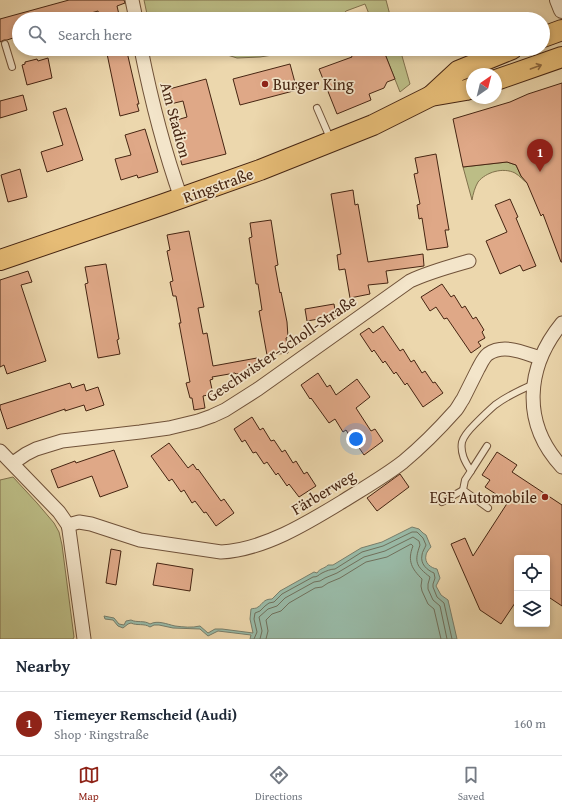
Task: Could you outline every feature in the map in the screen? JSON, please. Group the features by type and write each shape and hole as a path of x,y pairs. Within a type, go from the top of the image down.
{"main road":[{"path":"550,34 562,30"},
{"name":"Ringstraße","path":"0,260 260,170 373,125 431,96 458,71 495,56"},
{"path":"502,78 562,57"},
{"name":"Ringstraße","path":"431,96 466,90"}],"street":[{"path":"132,0 135,12"},
{"path":"558,0 562,10"},
{"name":"Am Stadion","path":"142,56 147,81 162,137 181,198"},
{"name":"Geschwister-Scholl-Straße","path":"13,463 36,449 62,441 169,428 212,416 225,410 258,389 398,289 420,276 469,261"},
{"path":"562,323 553,333 540,358 534,384 532,402 538,429 545,444 562,467"},
{"name":"Färberweg","path":"68,525 79,522 91,524 140,540 221,552 232,552 259,544 306,524 363,489 402,462 441,427 457,410 481,363 487,355 494,351 514,350 540,358"},
{"path":"0,451 59,512 68,525 84,639"}],"lane":[{"path":"5,44 12,67"},
{"path":"317,108 331,142"},
{"path":"471,471 464,462 462,454 462,441 465,435 481,417 495,405 534,384"},
{"path":"442,502 462,490 465,480 487,446"},
{"path":"462,490 488,508"}],"green space":[{"path":"144,0 386,0 389,12 368,12 365,4 345,12 147,12"},
{"path":"231,56 266,56 260,57 237,58"},
{"path":"386,56 402,56 410,84 400,92"},
{"path":"507,162 516,165 521,176 526,174 527,183 517,174 510,171 505,170 490,173 481,178 478,182 472,200 463,167"},
{"path":"13,477 54,523 59,532 62,545 74,637 73,639 0,639 0,480"}],"water":[{"path":"412,527 419,529 426,535 431,547 426,554 426,560 432,568 437,569 440,578 436,586 441,595 448,600 457,639 250,639 251,635 218,631 208,636 200,629 173,628 159,625 150,627 131,623 123,628 118,626 113,620 105,619 104,616 114,618 119,624 124,625 126,621 131,620 150,624 159,622 181,627 200,626 208,633 215,629 222,629 253,633 250,619 251,609 257,608 267,600 272,599 280,591 314,572 317,573 319,570 328,565 333,565 361,548 382,542"}],"building":[{"path":"69,0 124,0 125,3 117,6 118,12 25,12"},
{"path":"12,16 12,38 0,42 0,19"},
{"path":"107,56 128,56 139,104 137,104 139,111 120,116"},
{"path":"386,56 395,79 387,82 384,88 369,94 371,100 337,114 319,69 352,57"},
{"path":"48,58 52,78 27,85 22,65 25,64 25,62 37,59 38,61"},
{"name":"Burger King","path":"290,64 297,90 240,105 233,79"},
{"path":"206,79 226,154 182,165 170,122 187,117 183,101 166,105 162,91"},
{"path":"562,83 561,262 543,214 541,216 527,183 521,176 516,165 507,162 463,167 453,119 510,102 528,94"},
{"path":"23,95 27,110 0,118 0,101"},
{"path":"66,108 83,160 47,172 41,152 63,145 53,112"},
{"path":"145,129 158,172 138,178 137,175 121,180 115,159 131,155 125,135"},
{"path":"436,154 449,230 445,230 448,247 427,250 422,218 419,219 417,205 420,204 414,174 418,173 415,158"},
{"path":"20,169 27,197 8,202 1,175"},
{"path":"353,190 355,205 358,204 368,262 423,254 424,266 386,271 388,283 368,285 370,294 350,298 345,269 339,270 337,255 341,254 331,194"},
{"path":"510,199 518,217 516,218 536,266 523,271 520,265 500,274 486,241 507,232 495,205"},
{"path":"271,220 278,265 275,266 287,322 288,337 286,338 288,353 267,355 259,311 262,310 258,284 256,284 249,238 252,237 250,223"},
{"path":"189,231 204,307 198,308 203,334 207,333 213,366 257,358 259,371 212,377 213,379 210,380 213,394 203,396 205,408 194,410 192,398 190,398 186,383 190,382 179,323 181,323 176,296 173,296 170,282 173,281 167,251 170,250 167,235"},
{"path":"106,264 119,339 117,340 120,354 98,358 85,284 88,283 85,267"},
{"path":"28,271 32,282 21,285 46,361 7,374 4,365 0,367 0,280"},
{"path":"442,284 451,297 454,295 462,308 465,306 473,319 476,317 484,330 482,332 485,338 478,342 481,346 471,353 447,318 444,319 436,307 430,311 421,297"},
{"path":"334,304 336,316 307,321 305,309"},
{"path":"383,326 400,351 403,349 411,362 414,360 422,373 425,371 433,383 435,382 443,393 423,407 407,383 405,385 396,372 394,374 385,361 383,363 374,350 372,352 360,334 369,328 373,333"},
{"path":"318,373 327,387 330,385 336,395 357,379 370,397 356,408 371,431 375,429 383,441 364,455 346,430 343,432 335,419 329,423 301,385"},
{"path":"70,383 72,388 84,384 86,391 98,387 104,405 86,411 84,405 65,411 65,409 7,429 0,405"},
{"path":"252,417 260,430 263,428 271,441 274,440 282,452 285,450 293,463 296,461 304,474 307,472 316,486 299,497 289,484 287,486 278,473 276,475 267,462 264,464 256,452 253,453 245,440 242,442 234,429"},
{"path":"169,443 188,468 193,464 197,470 198,469 221,501 224,499 234,513 216,526 206,512 204,513 195,501 192,503 184,490 181,492 172,479 169,481 151,456"},
{"path":"114,450 128,487 100,497 92,476 58,488 51,470 75,461 76,463"},
{"path":"497,452 517,465 512,472 562,505 562,606 550,598 550,555 514,555 514,604 501,624 480,610 451,544 465,538 473,556 508,502 485,487 490,480 482,475"},
{"path":"400,474 409,487 377,511 367,498"},
{"path":"111,549 121,551 116,585 106,583"},
{"path":"157,563 193,569 190,591 153,585"}],"place":[{"name":"Burger King","path":"265,84"},
{"name":"Tiemeyer Remscheid (Audi)","path":"540,172"},
{"name":"EGE Automobile","path":"545,497"}]}
